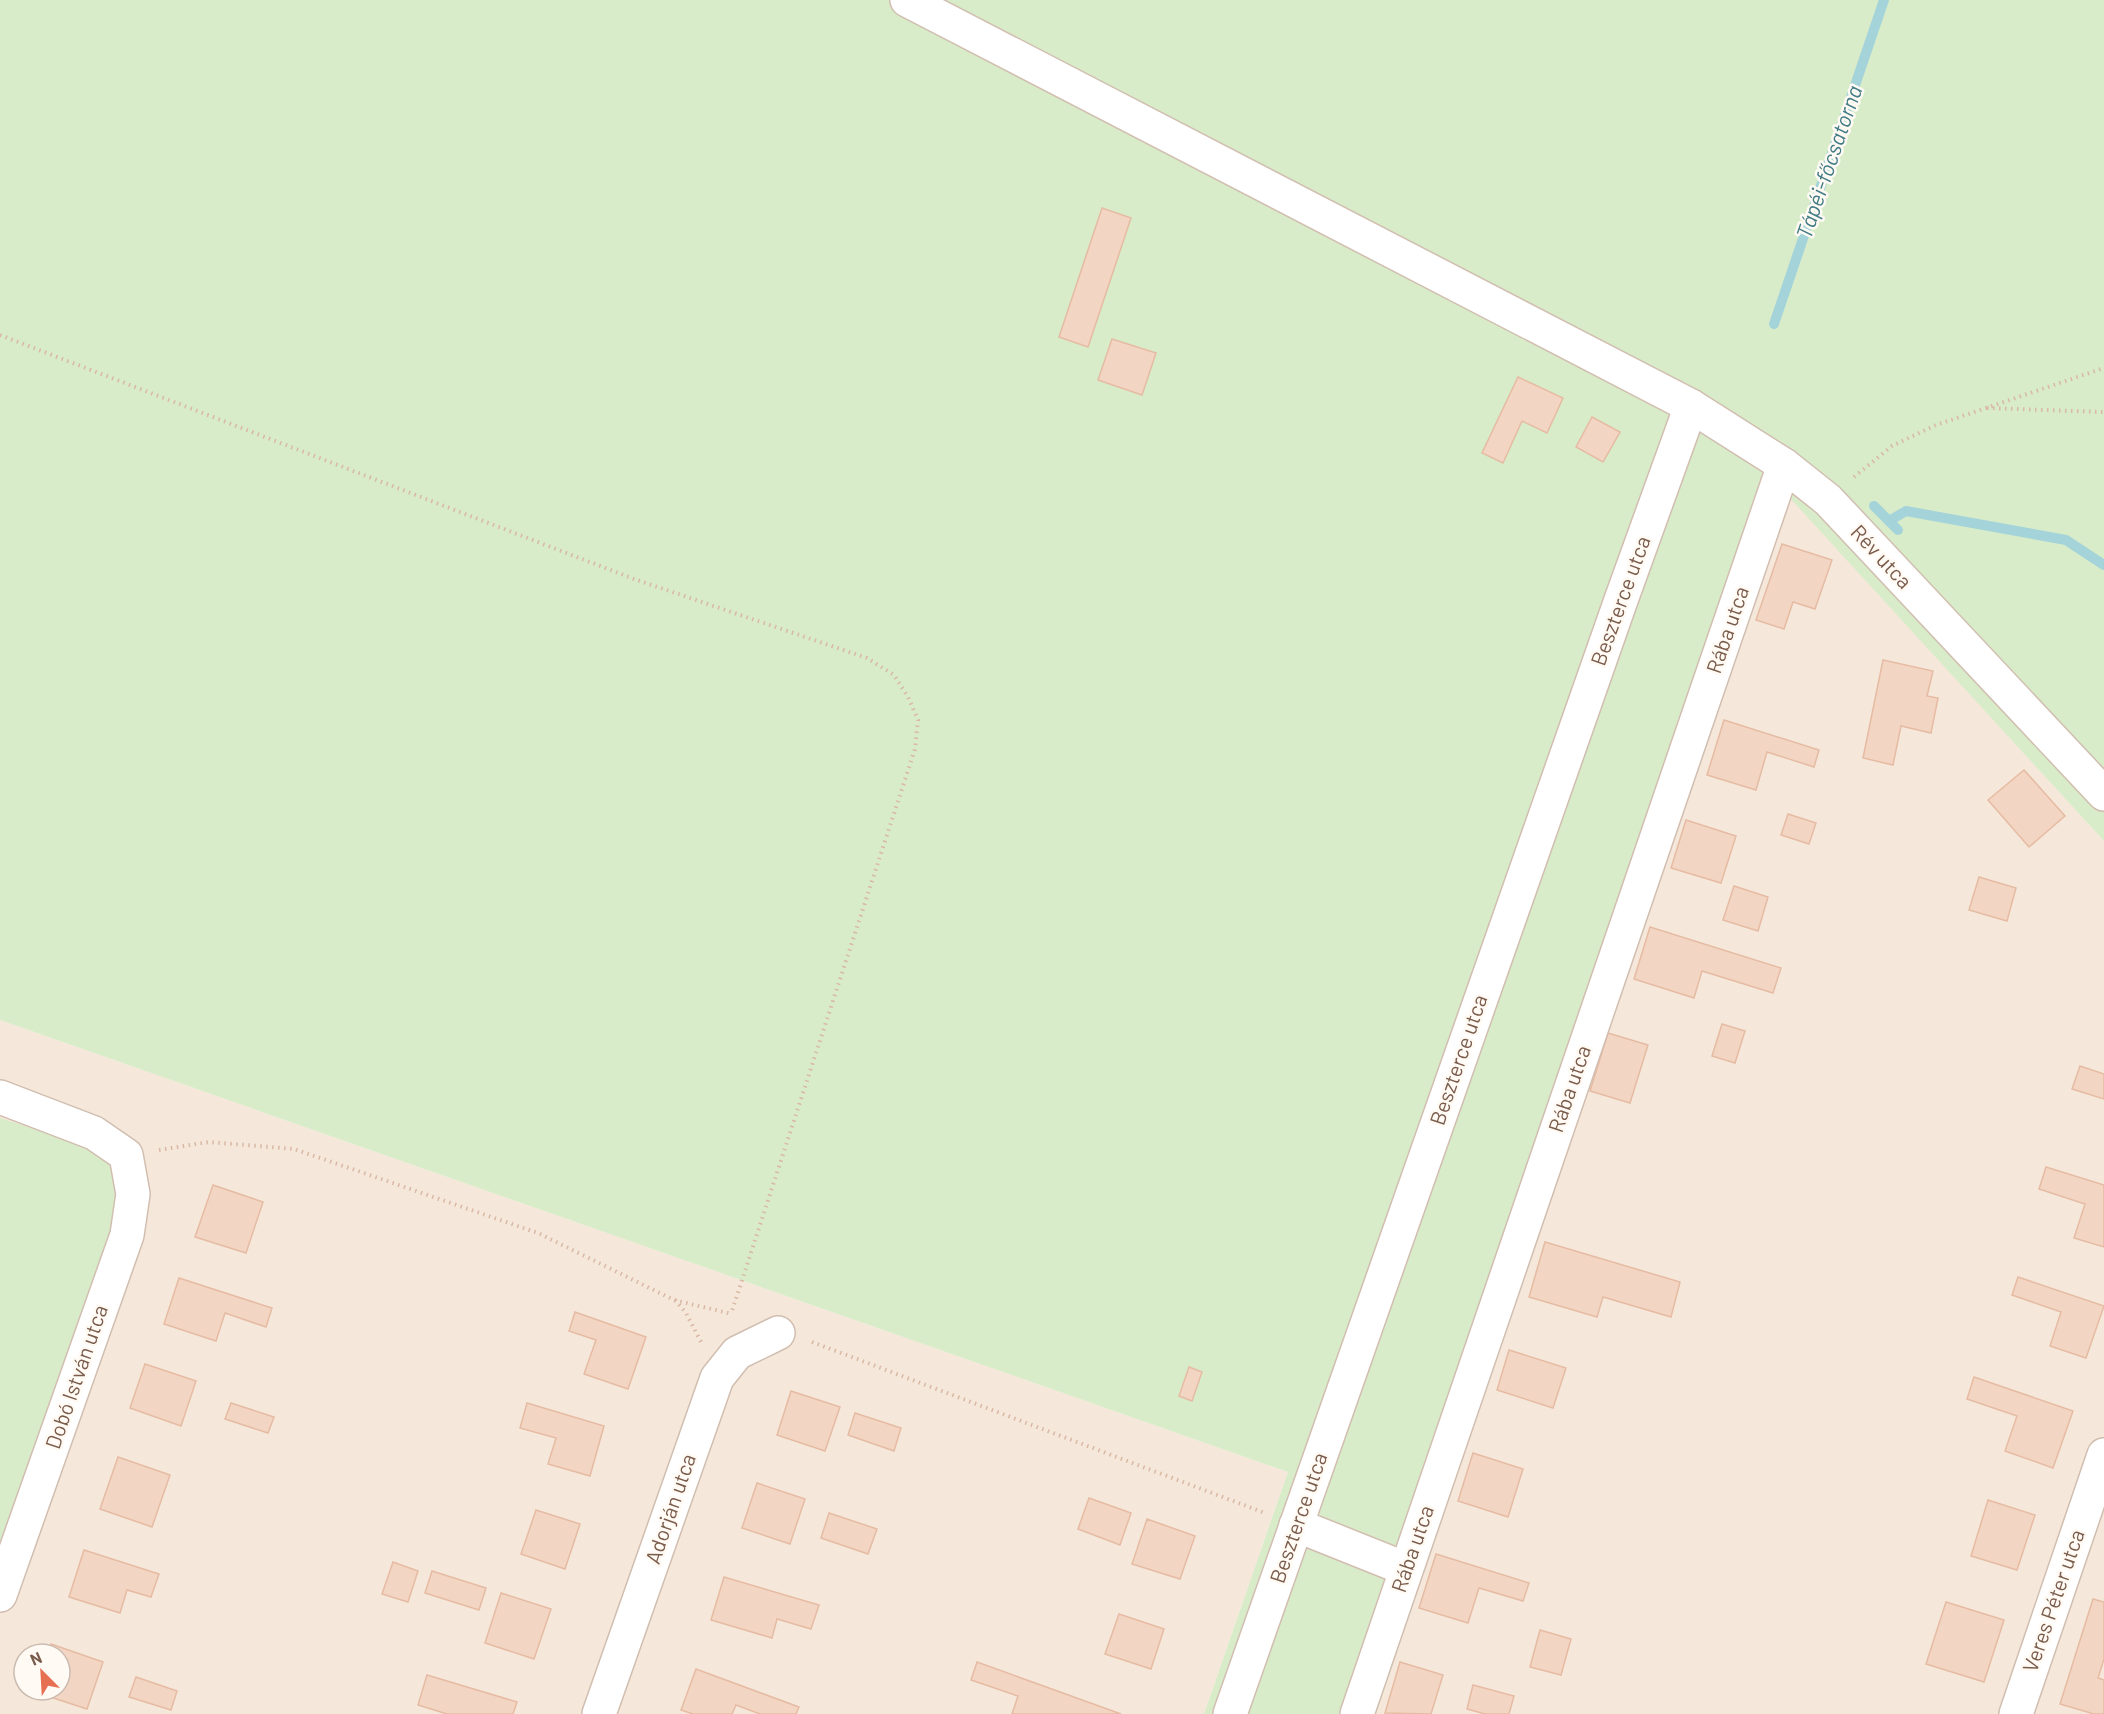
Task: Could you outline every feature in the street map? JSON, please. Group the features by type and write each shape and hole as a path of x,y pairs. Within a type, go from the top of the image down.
{"street":[{"name":"Rév utca","path":"907,0 1691,406 1784,465 1827,500 2104,794"},
{"name":"Beszterce utca","path":"1230,1714 1691,406"},
{"name":"Rába utca","path":"1357,1714 1784,465"},
{"path":"0,1096 94,1133 126,1155"},
{"name":"Dobó István utca","path":"0,1595 127,1235 133,1194 126,1155"},
{"name":"Adorján utca","path":"599,1714 717,1378 737,1353 778,1334"},
{"name":"Veres Péter utca","path":"2016,1714 2104,1455"},
{"path":"1296,1525 1406,1569"}],"path":[{"path":"0,335 634,579 867,658 894,675 918,720 915,749 731,1314"},
{"path":"1827,500 1892,446 1936,425 2104,368"},
{"path":"1983,408 2104,412"},
{"path":"126,1155 209,1142 294,1149 538,1233 674,1300 731,1314 778,1334 812,1342 1296,1525"},
{"path":"674,1300 686,1313 695,1328 717,1378"}],"shaded area":[{"path":"1790,496 2104,841 2104,1714 1376,1714"},
{"path":"0,1020 1288,1472 1204,1714 0,1714"}],"green space":[{"path":"0,0 2104,0 2104,841 1789,497 1376,1714 1204,1714 1288,1472 0,1020"},
{"path":"0,1118 90,1147 113,1166 120,1193 112,1246 0,1557"}],"building":[{"path":"1102,208 1131,218 1088,347 1059,337"},
{"path":"1112,339 1156,353 1142,395 1098,380"},
{"path":"1518,377 1563,398 1547,433 1522,421 1503,463 1482,453"},
{"path":"1592,417 1620,432 1603,462 1576,447"},
{"path":"1782,544 1832,560 1815,609 1793,602 1784,629 1756,620"},
{"path":"1883,660 1933,671 1927,696 1938,698 1931,733 1901,726 1893,765 1863,758"},
{"path":"1724,720 1819,750 1814,767 1767,752 1756,790 1707,775"},
{"path":"2024,770 2065,816 2029,847 1988,800"},
{"path":"1788,814 1816,823 1809,844 1781,835"},
{"path":"1686,820 1736,836 1721,883 1671,868"},
{"path":"1979,877 2016,888 2007,921 1969,910"},
{"path":"1734,886 1768,897 1758,931 1723,920"},
{"path":"1650,927 1781,968 1773,993 1702,971 1694,998 1634,979"},
{"path":"1722,1024 1745,1031 1735,1063 1712,1056"},
{"path":"1608,1033 1648,1045 1630,1103 1590,1091"},
{"path":"2080,1066 2104,1074 2104,1099 2072,1089"},
{"path":"2046,1167 2104,1185 2104,1247 2074,1238 2085,1204 2039,1189"},
{"path":"213,1185 263,1202 246,1253 195,1237"},
{"path":"1545,1242 1680,1282 1671,1317 1603,1297 1597,1317 1529,1297"},
{"path":"2018,1277 2104,1306 2086,1358 2050,1346 2061,1312 2012,1295"},
{"path":"179,1278 272,1308 266,1327 225,1313 216,1341 164,1324"},
{"path":"575,1312 646,1337 628,1389 584,1374 596,1340 569,1331"},
{"path":"1509,1350 1566,1368 1553,1408 1497,1390"},
{"path":"145,1364 196,1381 181,1426 130,1408"},
{"path":"1189,1367 1202,1372 1192,1401 1179,1396"},
{"path":"1974,1377 2073,1411 2053,1468 2005,1451 2017,1416 1967,1399"},
{"path":"791,1391 840,1407 825,1451 777,1435"},
{"path":"231,1403 274,1417 268,1433 225,1419"},
{"path":"527,1403 604,1426 590,1476 548,1464 556,1438 520,1428"},
{"path":"855,1413 901,1428 894,1451 848,1435"},
{"path":"1473,1453 1523,1469 1508,1517 1458,1501"},
{"path":"118,1457 170,1475 152,1527 100,1509"},
{"path":"757,1483 805,1499 790,1544 742,1528"},
{"path":"1089,1498 1131,1513 1120,1545 1078,1529"},
{"path":"1988,1500 2035,1515 2017,1570 1971,1556"},
{"path":"536,1510 580,1524 565,1569 521,1554"},
{"path":"829,1513 877,1529 868,1554 821,1538"},
{"path":"1147,1519 1195,1536 1180,1579 1132,1564"},
{"path":"84,1550 159,1574 151,1597 127,1590 120,1613 69,1597"},
{"path":"1436,1554 1529,1583 1523,1601 1479,1588 1468,1623 1419,1608"},
{"path":"393,1562 418,1571 408,1602 382,1594"},
{"path":"432,1571 486,1588 479,1610 425,1593"},
{"path":"724,1577 819,1605 811,1629 777,1619 772,1638 711,1620"},
{"path":"501,1593 551,1609 534,1659 485,1643"},
{"path":"2093,1599 2104,1602 2104,1659 2098,1678 2104,1680 2104,1714 2094,1714 2060,1704"},
{"path":"1946,1602 2004,1620 1984,1682 1926,1664"},
{"path":"1119,1614 1164,1629 1151,1669 1105,1654"},
{"path":"1540,1630 1571,1639 1561,1675 1530,1667"},
{"path":"72,1651 103,1662 87,1709 66,1702 72,1702"},
{"path":"977,1662 1121,1714 1012,1714 1018,1696 971,1680"},
{"path":"1400,1662 1443,1675 1431,1714 1385,1713"},
{"path":"696,1669 799,1707 796,1714 760,1714 736,1705 732,1714 693,1714 681,1710"},
{"path":"427,1675 517,1702 513,1714 447,1714 418,1705"},
{"path":"136,1677 177,1691 171,1710 129,1697"},
{"path":"1473,1685 1514,1696 1509,1714 1485,1714 1467,1709"}],"waterway":[{"name":"Tápéi-főcsatorna","path":"1774,324 1884,0"},
{"path":"1874,506 1898,530"},
{"path":"1889,521 1906,511 2066,540 2104,565"}]}
